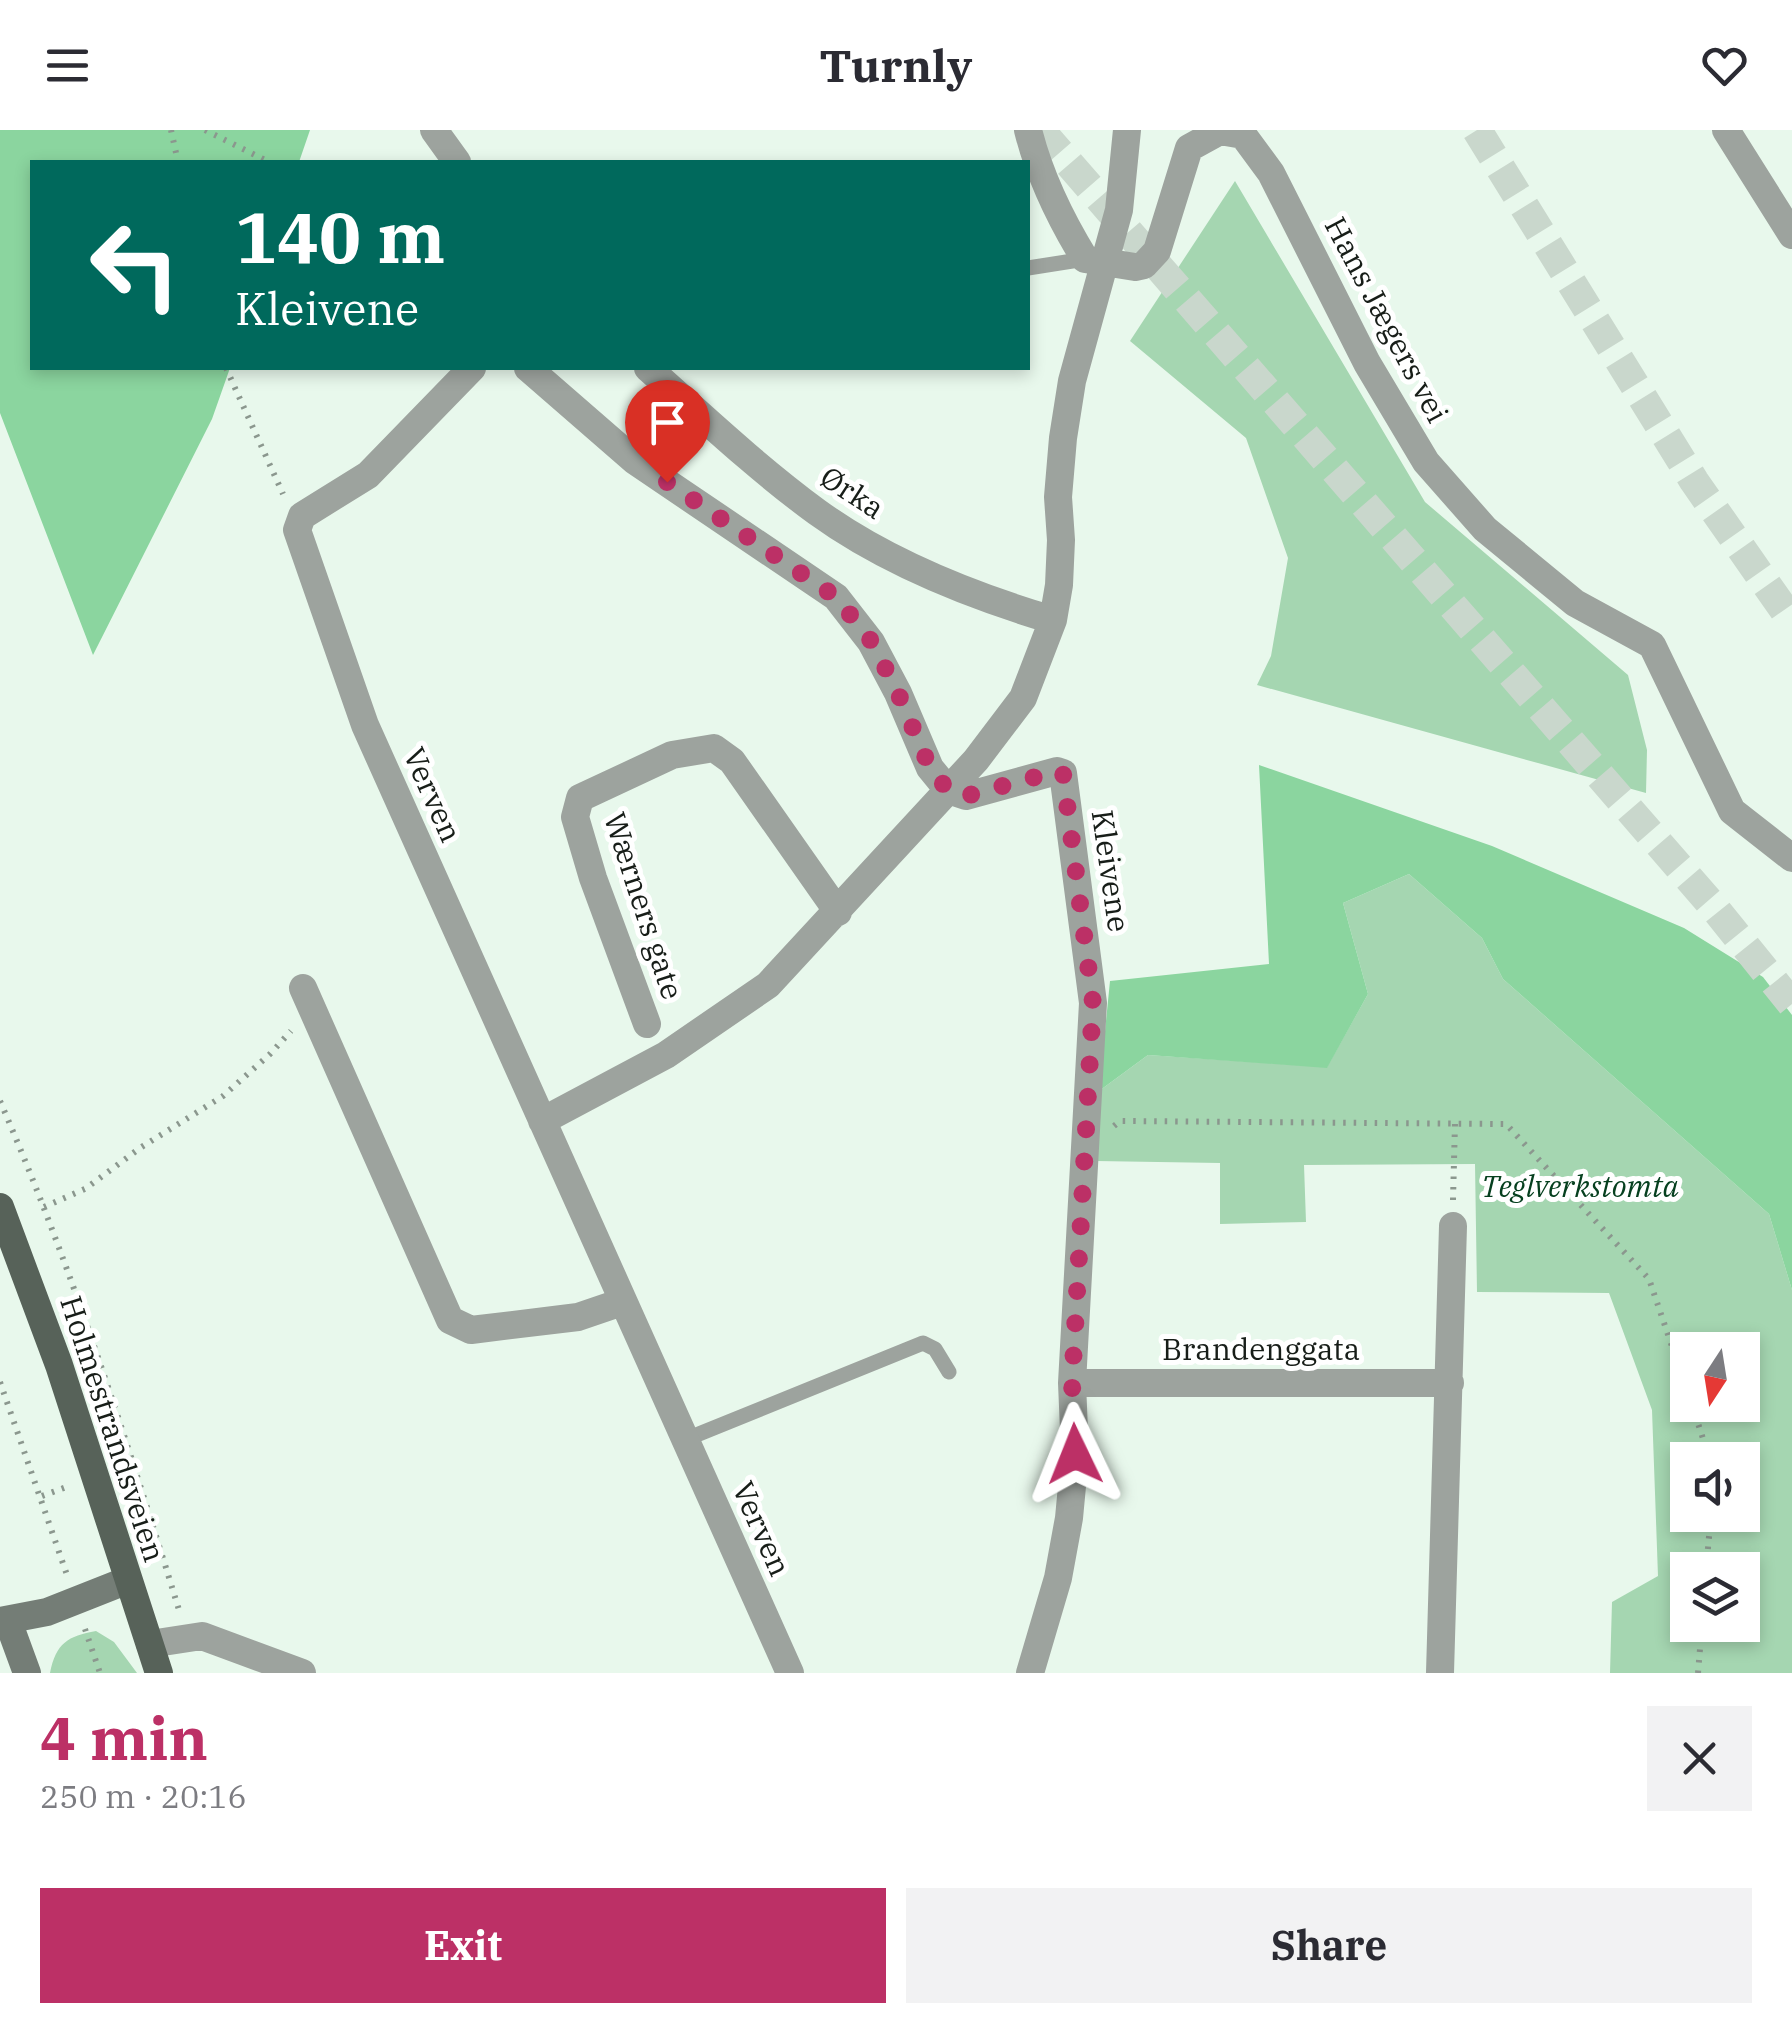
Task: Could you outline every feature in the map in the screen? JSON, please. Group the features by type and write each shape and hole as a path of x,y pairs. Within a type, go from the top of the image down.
{"main road":[{"name":"Holmestrandsveien","path":"0,1207 59,1365 159,1673"},
{"path":"27,1673 4,1621 47,1612 128,1580"}],"street":[{"path":"434,130 456,160"},
{"path":"1028,130 1032,150 1062,217 1094,261"},
{"path":"530,370 635,461 836,597 872,642 930,768 948,790 985,750 1023,698 1051,628 1061,540 1058,497 1063,438 1094,261 1119,210 1127,130"},
{"name":"Hans Jægers vei","path":"1094,261 1134,268 1144,264 1157,251 1190,148 1220,130 1243,136 1271,173 1367,363 1426,462 1485,529 1575,603 1652,645 1732,811 1792,858"},
{"path":"1726,130 1792,235"},
{"path":"302,516 368,476 470,370"},
{"name":"Ørka","path":"650,370 734,446 819,514 951,585 1051,628"},
{"name":"Verven","path":"302,516 298,530 365,726 790,1673"},
{"name":"Wærners gate","path":"647,1024 575,816 580,798 672,756 714,748 732,762 838,912"},
{"name":"Kleivene","path":"948,790 966,796 1057,771 1063,773 1093,1003 1072,1383 1075,1454 1069,1518 1058,1578 1030,1673"},
{"name":"Wærners gate","path":"542,1121 666,1055 768,984 948,790"},
{"path":"308,998 450,1320 471,1330 578,1317 622,1302"},
{"path":"1440,1673 1452,1226"},
{"name":"Brandenggata","path":"1072,1383 1450,1383"},
{"path":"150,1644 202,1636 302,1673"}],"lane":[{"path":"1030,268 1094,261"},
{"path":"684,1440 923,1342 935,1348 949,1372"}],"path":[{"path":"170,130 178,160"},
{"path":"205,130 265,160"},
{"path":"227,370 283,494 302,516"},
{"path":"44,1207 85,1188 223,1096 270,1054 308,998"},
{"path":"0,1101 44,1207 129,1448 179,1610"},
{"path":"1085,1148 1120,1121 1506,1124 1649,1279 1670,1340"},
{"path":"1452,1226 1455,1123"},
{"path":"0,1382 68,1576"},
{"path":"42,1496 80,1482"},
{"path":"85,1630 100,1673"},
{"path":"1698,1673 1701,1642"}],"green space":[{"path":"0,130 310,130 300,160 30,160 30,370 229,370 212,419 93,655 0,413"},
{"path":"1235,181 1425,502 1628,675 1647,750 1646,793 1257,685 1271,656 1288,558 1246,438 1130,341"},
{"path":"1259,765 1492,846 1684,928 1763,977 1792,1015 1792,1290 1769,1214 1503,979 1482,938 1409,874 1343,903 1368,994 1327,1068 1148,1055 1099,1091 1110,981 1269,964"},
{"name":"Teglverkstomta","path":"1409,874 1482,938 1503,979 1769,1214 1792,1290 1792,1673 1610,1673 1612,1602 1658,1576 1652,1410 1609,1293 1477,1292 1475,1164 1304,1165 1306,1222 1220,1224 1220,1163 1096,1161 1099,1091 1148,1055 1327,1067 1368,994 1343,903"},
{"path":"96,1631 114,1642 137,1673 50,1673 56,1654 65,1643"}],"tunnel":[{"path":"1040,130 1712,905 1792,1004"},
{"path":"1477,130 1694,481 1792,621"}],"route":[{"path":"667,482 836,597 872,642 930,768 948,790 966,796 1057,771 1063,773 1093,1003 1072,1383 1075,1454"}]}
